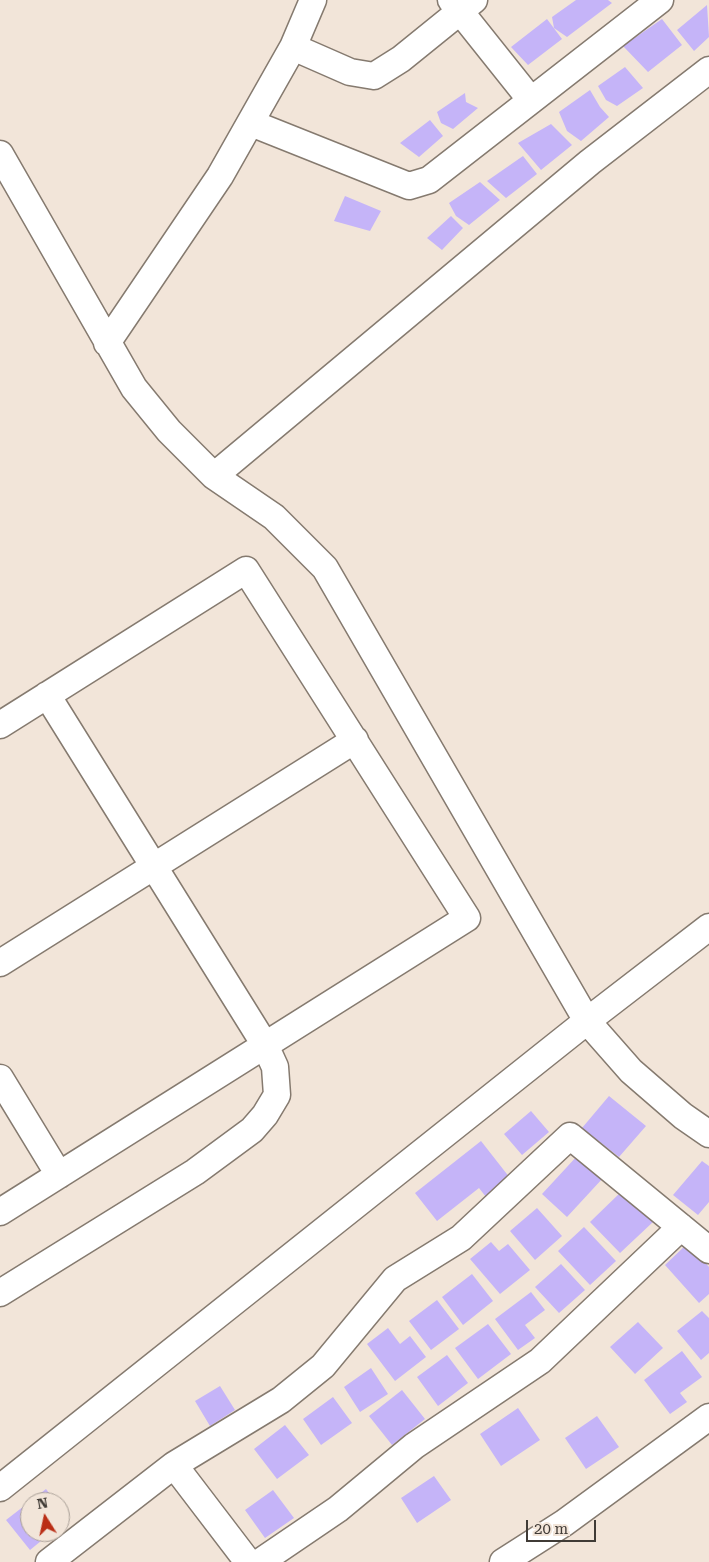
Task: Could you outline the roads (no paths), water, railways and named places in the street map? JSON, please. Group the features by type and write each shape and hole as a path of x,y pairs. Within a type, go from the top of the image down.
{"street":[{"path":"107,343 220,176 293,47 313,0"},
{"path":"251,123 409,186 429,180 530,99 660,0"},
{"path":"293,47 350,72 374,76 401,59 461,4 530,99"},
{"path":"214,476 590,162 709,70"},
{"path":"0,154 134,388 169,431 214,476 274,517 325,568 587,1021 631,1071 683,1116 709,1134"},
{"path":"0,725 246,570 467,918 0,1212"},
{"path":"0,1293 194,1172 252,1130 265,1115 277,1095 275,1067 265,1045 47,695"},
{"path":"0,963 355,740"},
{"path":"0,1488 587,1021 709,927"},
{"path":"0,1078 59,1175"},
{"path":"49,1562 174,1465 281,1400 323,1366 395,1279 461,1238 570,1136 709,1250"},
{"path":"260,1562 338,1510 414,1446 540,1361 681,1227"},
{"path":"503,1562 564,1523 709,1417"},
{"path":"174,1465 248,1562"}]}
